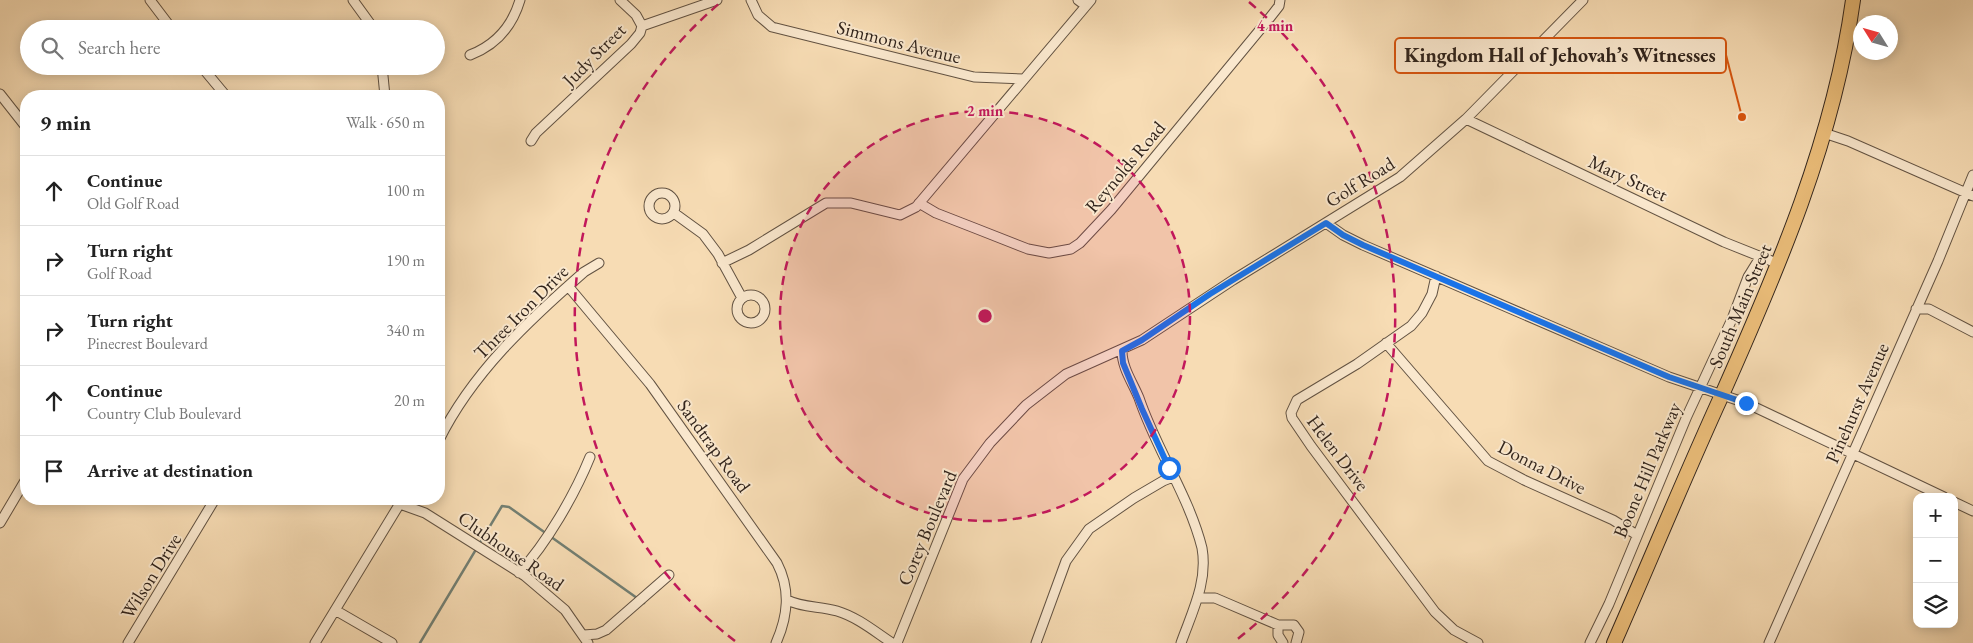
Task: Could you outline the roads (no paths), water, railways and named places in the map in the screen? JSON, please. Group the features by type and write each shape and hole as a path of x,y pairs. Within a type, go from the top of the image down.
{"main road":[{"name":"South Main Street","path":"1614,643 1779,264 1824,133 1841,68 1854,0"}],"street":[{"path":"150,0 165,20"},
{"path":"353,0 367,20"},
{"path":"470,55 486,48 501,36 512,20 520,0"},
{"path":"620,0 636,15 642,26"},
{"name":"Judy Street","path":"531,141 536,133 631,44 640,33 642,26 717,0"},
{"name":"Simmons Avenue","path":"751,0 758,15 772,27 974,77 1024,79"},
{"path":"722,263 749,250 826,203 835,202 858,205 893,214 908,213 919,203 1089,3 1078,0"},
{"name":"Reynolds Road","path":"919,203 948,218 1039,252 1060,252 1080,243 1111,210 1268,20 1280,0"},
{"name":"Golf Road","path":"1122,351 1142,340 1210,294 1326,223 1356,202 1400,177 1466,119 1583,0"},
{"path":"208,75 221,90"},
{"path":"383,75 385,90"},
{"path":"0,94 20,119"},
{"name":"Mary Street","path":"1466,119 1724,242 1779,264"},
{"path":"1824,133 1848,141 1969,194"},
{"name":"Pinehurst Avenue","path":"1769,643 1916,309 1969,194 1973,175"},
{"path":"674,213 703,234 742,298"},
{"path":"1326,223 1343,235 1436,276 1700,389 1746,403 1936,493"},
{"name":"Boone Hill Parkway","path":"1590,643 1732,319 1748,278 1761,256"},
{"name":"Three Iron Drive","path":"445,430 465,397 492,361 524,327 568,286 584,272 600,263"},
{"name":"Helen Drive","path":"1436,276 1432,294 1422,313 1411,326 1297,400 1291,413 1292,418 1435,612 1454,630 1478,643"},
{"name":"Sandtrap Road","path":"568,286 650,384 765,545 782,572 787,600 776,643"},
{"path":"1916,309 1929,309 1973,332"},
{"name":"Donna Drive","path":"1386,343 1488,461 1524,480 1613,520 1637,535"},
{"path":"1122,351 1123,363 1173,477 1202,548 1204,558 1198,598 1180,643"},
{"name":"Corey Boulevard","path":"897,643 963,479 990,444 1045,388 1066,374 1122,351"},
{"path":"519,573 543,542 581,480 590,456"},
{"path":"1036,643 1066,562 1089,529 1163,481 1173,477"},
{"path":"0,523 20,489"},
{"path":"1958,504 1973,510"},
{"name":"Wilson Drive","path":"128,643 211,505"},
{"path":"315,643 399,505"},
{"name":"Clubhouse Road","path":"407,505 424,513 519,573 557,602 586,639"},
{"path":"586,639 606,630 669,575"},
{"path":"1198,598 1215,598 1278,626 1294,625 1298,628 1300,636 1296,643"},
{"path":"787,600 796,604 823,607 851,616 892,643"},
{"path":"335,610 392,643"},
{"path":"1278,626 1278,635 1283,643"}],"waterway":[{"path":"420,643 502,506 509,507 644,603"}],"place":[{"name":"Kingdom Hall of Jehovah’s Witnesses","path":"1742,117"}]}
